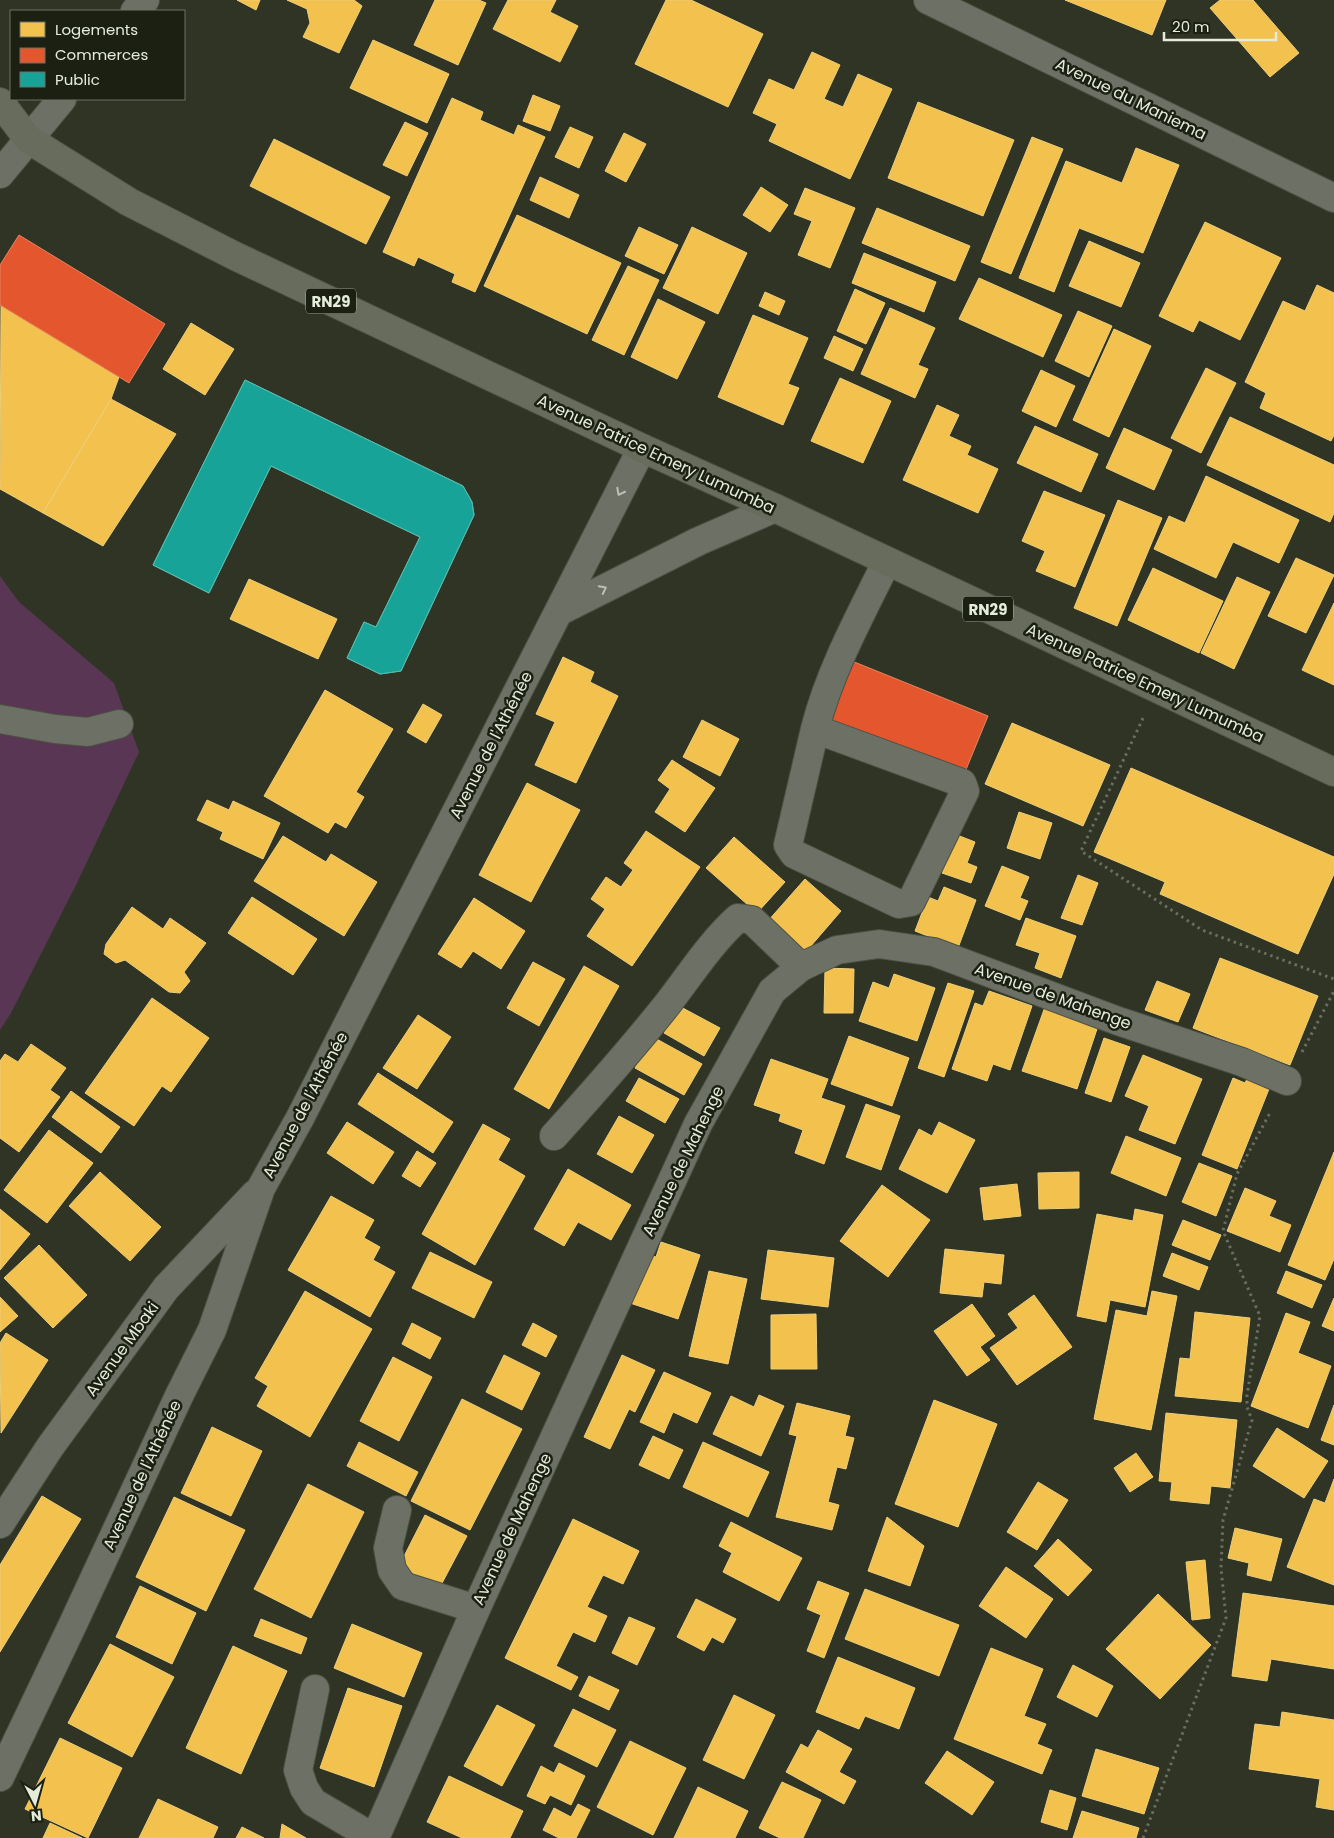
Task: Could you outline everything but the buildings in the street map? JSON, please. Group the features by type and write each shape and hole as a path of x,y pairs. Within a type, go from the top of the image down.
{"main road":[{"name":"Avenue Patrice Emery Lumumba","path":"0,102 28,139 129,202 235,256 1334,772"}],"street":[{"path":"136,10 145,0"},
{"name":"Avenue du Maniema","path":"928,0 1334,198"},
{"path":"0,174 61,100"},
{"name":"Avenue de l'Athénée","path":"0,1777 74,1624 179,1396 212,1330 261,1188 300,1118 642,448"},
{"path":"560,611 699,541 775,508"},
{"path":"815,729 962,783 965,791 911,902 899,904 794,854 788,846 815,729 822,704 839,658 887,561"},
{"path":"0,719 55,729 88,732 118,724"},
{"path":"554,1136 606,1079 725,930 738,918 752,920 801,966"},
{"name":"Avenue de Mahenge","path":"374,1838 476,1609 698,1124 772,991 801,966 837,950 879,944 934,952 1118,1020 1242,1062 1287,1081"},
{"name":"Avenue Mbaki","path":"0,1524 50,1447 166,1288 261,1188"},
{"path":"397,1510 388,1548 392,1570 403,1586 476,1609"},
{"path":"315,1689 298,1770 304,1788 313,1802 374,1838"}],"path":[{"path":"1156,689 1081,851 1202,930 1334,979"},
{"path":"1143,1838 1226,1618 1221,1568 1223,1520 1252,1420 1246,1406 1246,1395 1260,1316 1223,1231 1237,1174 1334,991"}],"shaded area":[{"path":"0,576 19,602 114,683 139,752 77,883 11,1013 0,1030"}]}
